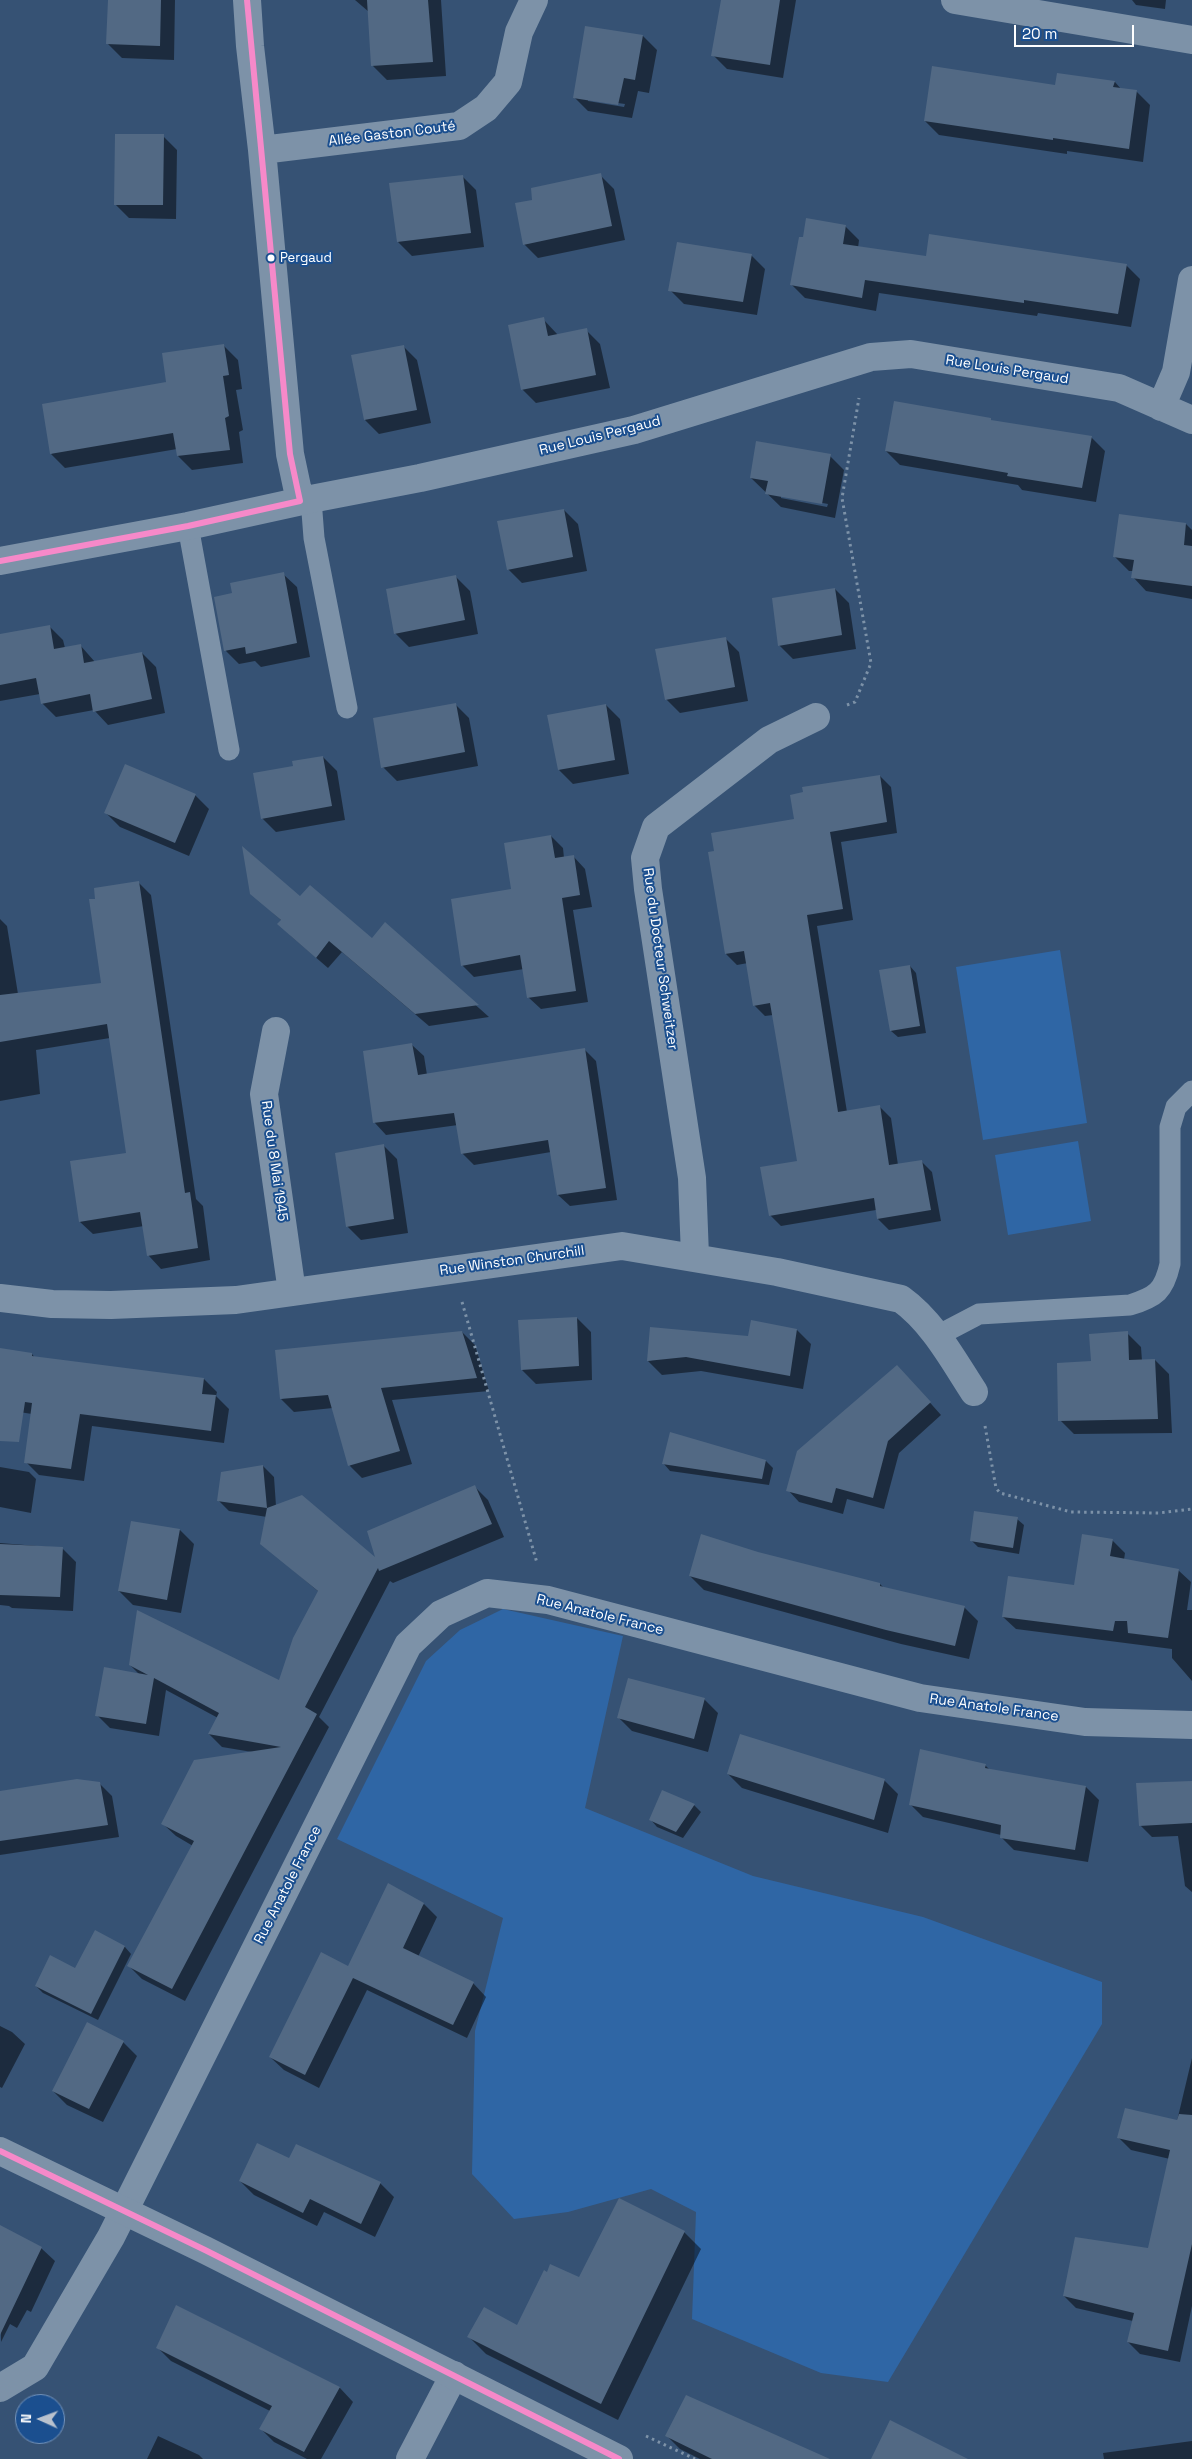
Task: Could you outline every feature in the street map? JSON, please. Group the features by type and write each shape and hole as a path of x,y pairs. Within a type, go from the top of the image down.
{"street":[{"path":"247,0 290,454 306,500"},
{"name":"Allée Gaston Couté","path":"262,150 459,126 486,108 508,82 519,32 534,0"},
{"path":"955,0 1192,40"},
{"path":"1161,407 1176,372 1192,280"},
{"name":"Rue Louis Pergaud","path":"0,561 188,526 306,500 420,478 634,430 871,358 911,354 1118,388 1192,420"},
{"name":"Rue du Docteur Schweitzer","path":"695,1256 692,1178 648,889 645,858 656,827 769,740 816,717"},
{"name":"Rue du 8 Mai 1945","path":"276,1031 264,1094 292,1292"},
{"name":"Rue Winston Churchill","path":"0,1298 52,1304 111,1305 236,1300 622,1246 695,1256 901,1299 915,1309 937,1336 974,1392"},
{"name":"Rue Anatole France","path":"0,2388 35,2368 111,2237 408,1645 441,1614 486,1593 548,1600 920,1698 1085,1722 1192,1725"},
{"path":"0,2151 454,2374 619,2459"},
{"path":"410,2459 454,2374"}],"lane":[{"path":"306,500 347,708"},
{"path":"188,526 229,750"},
{"path":"937,1336 979,1314 1130,1305 1151,1298 1166,1283 1170,1264 1170,1126 1176,1107 1192,1091"}],"path":[{"path":"816,717 855,702 871,663 842,498 859,400 852,363"},
{"path":"459,1294 548,1600"},
{"path":"974,1392 983,1414 996,1488 1000,1493 1071,1512 1159,1513 1192,1509"}],"shaded area":[{"path":"1060,950 1087,1123 983,1140 956,967"},
{"path":"1078,1141 1091,1221 1008,1235 995,1155"},
{"path":"503,1609 623,1636 585,1808 753,1876 923,1917 1102,1982 1102,2024 888,2382 821,2373 692,2319 696,2212 651,2189 568,2212 514,2219 472,2174 475,2031 503,1918 337,1839 426,1661 460,1630"}],"building":[{"path":"108,0 161,0 160,46 106,44"},
{"path":"367,0 428,0 433,62 371,66"},
{"path":"721,0 780,0 770,65 711,56"},
{"path":"585,26 643,35 635,80 624,78 618,105 573,98"},
{"path":"932,66 1055,85 1057,73 1115,81 1113,87 1137,90 1129,149 924,121"},
{"path":"115,134 164,134 163,205 114,205"},
{"path":"601,173 612,226 523,245 515,203 532,200 531,188"},
{"path":"463,175 471,233 397,242 389,183"},
{"path":"806,218 846,225 843,244 926,256 929,234 1127,264 1118,314 1024,300 1024,303 865,280 862,298 790,285 799,237 803,237"},
{"path":"677,242 752,254 743,302 668,291"},
{"path":"544,317 548,336 587,328 596,375 521,390 508,325"},
{"path":"224,344 229,375 223,376 229,416 225,418 230,450 177,456 173,433 50,454 42,404 166,382 162,353"},
{"path":"404,345 417,410 364,420 351,355"},
{"path":"894,401 991,418 991,420 1092,436 1082,488 1007,476 1008,473 885,451"},
{"path":"756,441 831,454 822,504 765,494 768,481 750,478"},
{"path":"564,509 573,557 507,570 497,521"},
{"path":"1119,514 1186,523 1184,545 1192,546 1192,586 1131,578 1134,560 1113,557"},
{"path":"284,572 297,643 246,654 245,647 224,651 214,597 232,593 230,583"},
{"path":"456,575 465,620 394,634 386,589"},
{"path":"835,588 842,635 778,646 772,598"},
{"path":"50,625 54,649 81,644 84,663 142,652 152,699 93,712 90,694 41,704 36,678 0,685 0,634"},
{"path":"726,637 735,687 665,700 655,649"},
{"path":"456,703 465,752 381,768 373,718"},
{"path":"606,704 615,760 558,770 547,715"},
{"path":"323,756 332,806 261,819 253,773 293,766 292,761"},
{"path":"125,764 196,794 175,843 104,813"},
{"path":"880,775 887,822 830,832 843,909 807,915 838,1112 880,1105 889,1165 922,1160 931,1210 877,1219 874,1198 769,1216 760,1167 797,1161 770,1003 753,1006 744,951 725,954 708,852 714,851 711,833 794,819 790,795 803,792 802,787"},
{"path":"551,835 555,858 574,855 580,895 562,898 576,991 527,998 520,955 461,966 451,899 511,889 504,843"},
{"path":"242,846 300,896 310,885 372,938 385,922 479,1005 415,1014 329,941 316,958 277,924 281,920 250,894"},
{"path":"139,881 185,1193 190,1192 198,1248 147,1256 140,1212 79,1222 70,1161 126,1153 107,1024 0,1042 0,995 101,983 89,899 95,899 94,888"},
{"path":"910,965 920,1026 890,1031 879,970"},
{"path":"412,1043 418,1075 585,1048 606,1188 557,1195 548,1140 461,1154 454,1113 373,1123 363,1051"},
{"path":"384,1144 394,1219 346,1227 335,1153"},
{"path":"577,1317 579,1366 521,1370 518,1320"},
{"path":"751,1320 797,1329 790,1376 686,1357 647,1361 650,1327 748,1336"},
{"path":"462,1331 477,1378 381,1388 400,1451 348,1466 328,1395 280,1399 275,1350"},
{"path":"1128,1331 1129,1360 1155,1359 1158,1419 1058,1421 1057,1363 1091,1361 1089,1334"},
{"path":"0,1348 32,1353 32,1356 204,1378 202,1394 216,1395 211,1431 80,1414 71,1469 24,1463 32,1403 25,1402 19,1442 0,1441"},
{"path":"897,1365 931,1402 888,1441 873,1498 836,1488 832,1503 786,1491 797,1451"},
{"path":"670,1432 766,1460 762,1479 662,1464"},
{"path":"263,1465 267,1508 217,1501 221,1472"},
{"path":"475,1485 492,1524 379,1571 378,1568 305,1707 317,1714 172,1989 127,1966 194,1841 161,1824 194,1760 281,1747 208,1734 219,1713 154,1678 146,1724 95,1716 104,1667 148,1675 129,1665 137,1610 279,1680 293,1638 318,1591 260,1544 267,1508 302,1495 375,1557 367,1531"},
{"path":"974,1511 1018,1517 1013,1548 970,1541"},
{"path":"131,1521 180,1529 167,1600 118,1591"},
{"path":"701,1534 758,1552 880,1583 880,1586 965,1606 955,1646 886,1630 689,1576"},
{"path":"1082,1534 1113,1539 1110,1556 1179,1569 1168,1638 1128,1633 1127,1621 1115,1621 1113,1631 1002,1617 1008,1576 1074,1585"},
{"path":"0,1544 63,1547 60,1597 0,1595"},
{"path":"628,1678 705,1698 694,1739 617,1718"},
{"path":"740,1734 885,1779 874,1820 727,1774"},
{"path":"920,1749 986,1764 985,1768 1086,1786 1075,1850 1000,1838 1001,1825 909,1805"},
{"path":"77,1779 100,1782 108,1825 0,1841 0,1791"},
{"path":"1192,1781 1192,1823 1139,1826 1136,1783"},
{"path":"662,1790 695,1804 676,1832 649,1820"},
{"path":"388,1883 424,1903 403,1948 474,1982 453,2025 353,1978 305,2075 269,2057 321,1952 348,1966"},
{"path":"95,1930 125,1946 91,2014 35,1986 50,1955 75,1968"},
{"path":"87,2022 124,2041 89,2109 52,2091"},
{"path":"1125,2108 1177,2120 1179,2114 1192,2115 1192,2244 1168,2351 1127,2342 1134,2313 1063,2296 1075,2237 1148,2248 1170,2150 1117,2138"},
{"path":"257,2143 289,2158 296,2144 381,2182 361,2224 310,2199 303,2213 239,2181"},
{"path":"619,2198 685,2231 601,2404 467,2337 484,2307 517,2325 544,2270 547,2272 550,2264 579,2277"},
{"path":"0,2225 42,2247 0,2335"},
{"path":"176,2305 340,2387 304,2452 259,2429 272,2406 156,2348"},
{"path":"686,2395 830,2459 712,2459 665,2436"},
{"path":"890,2420 968,2459 871,2459"}],"transit line":[{"path":"247,0 290,454 300,501"},
{"path":"0,561 188,526 300,501"},
{"path":"0,2151 205,2250 619,2459"}],"place":[{"name":"Pergaud","path":"271,258"}]}
